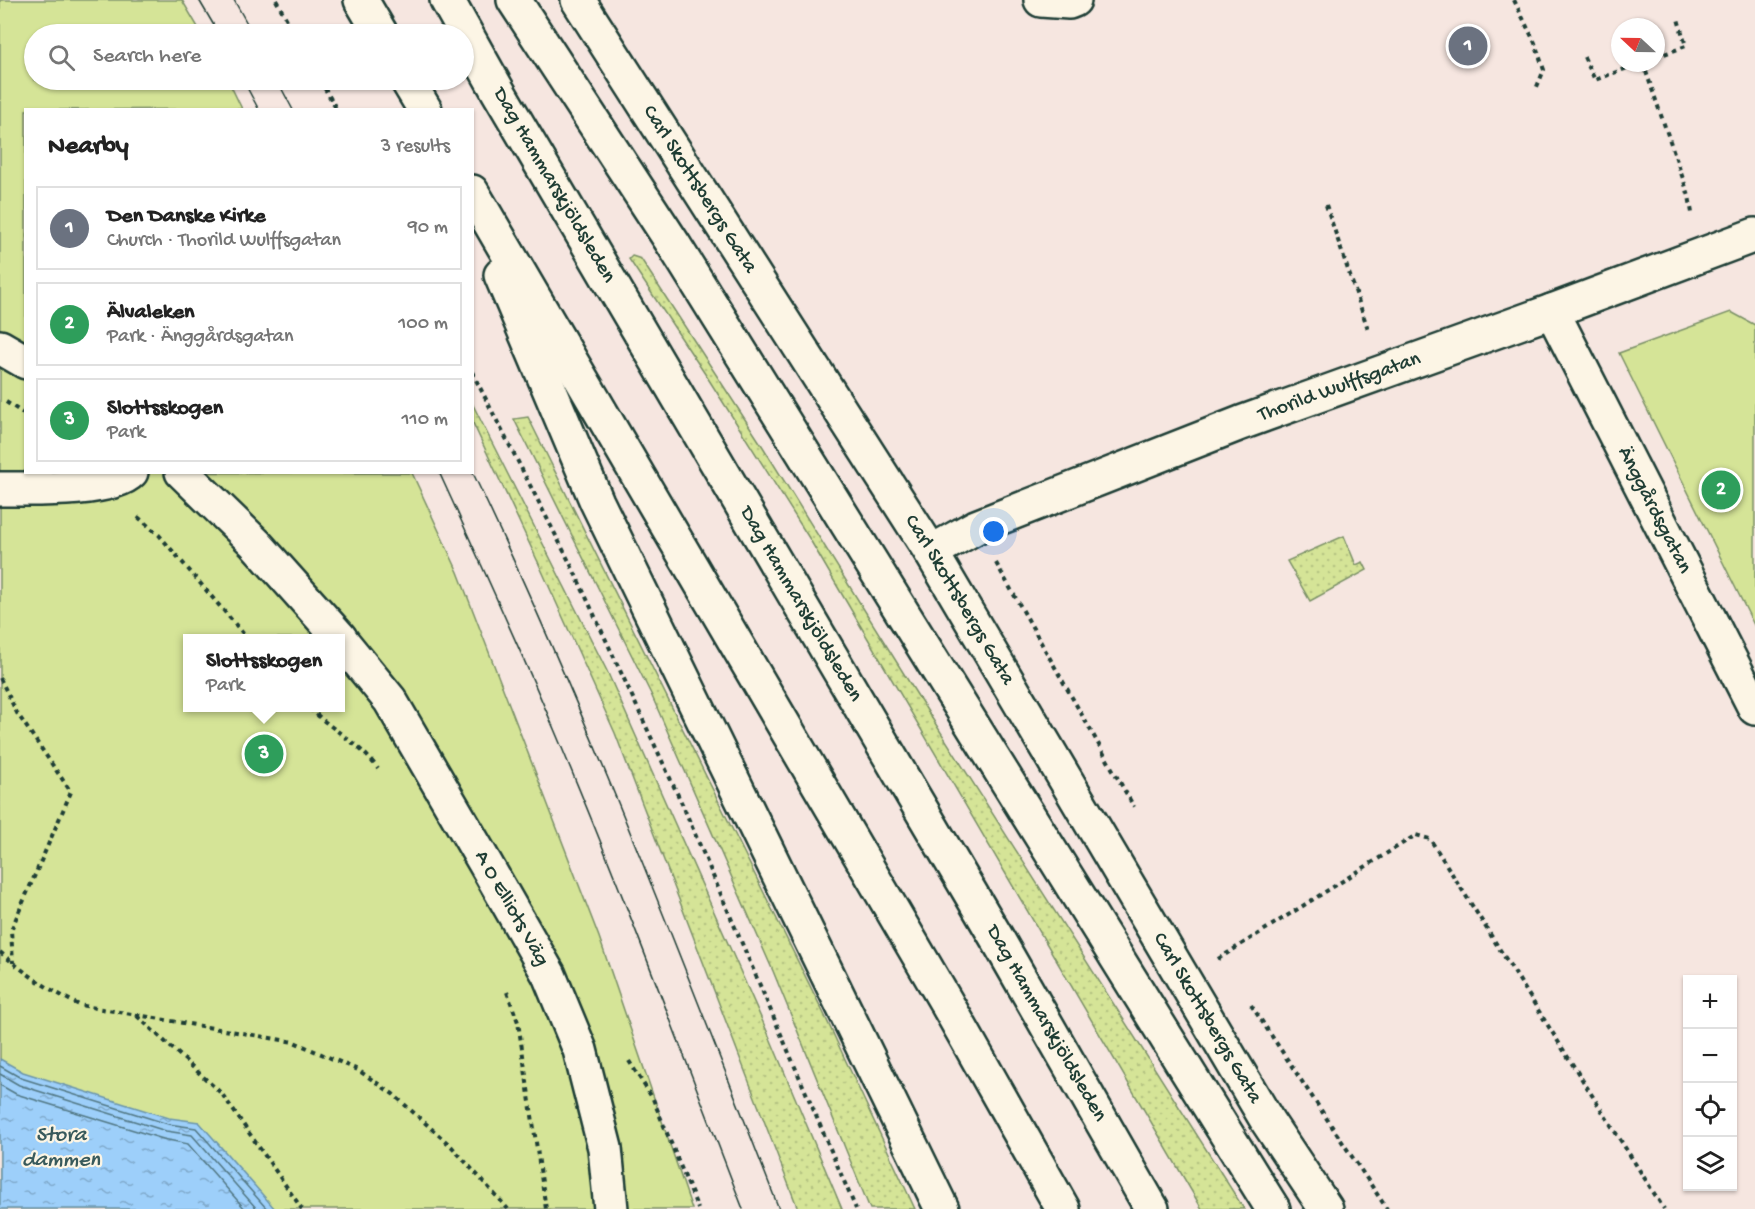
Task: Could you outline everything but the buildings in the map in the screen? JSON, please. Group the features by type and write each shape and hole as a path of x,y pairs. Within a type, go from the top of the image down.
{"main road":[{"path":"361,0 375,24"},
{"path":"436,0 453,24"},
{"name":"Dag Hammarskjöldsleden","path":"447,0 460,24"},
{"path":"514,0 674,244 1273,1209"},
{"name":"Carl Skottsbergs Gata","path":"578,0 931,552 1268,1122 1326,1209"},
{"path":"1041,0 1069,2 1074,0"},
{"name":"Dag Hammarskjöldsleden","path":"474,48 992,930 1152,1209"},
{"path":"474,55 498,91"},
{"path":"413,90 423,108"},
{"path":"474,195 940,992 1063,1209"},
{"path":"474,213 597,502 942,1209"},
{"name":"Thorild Wulffsgatan","path":"931,552 976,527 1241,423 1755,235"},
{"name":"Änggårdsgatan","path":"1552,311 1755,708"},
{"path":"0,347 24,361"},
{"path":"0,489 81,488 125,478 129,474"},
{"name":"A O Elliots Väg","path":"184,474 255,543 336,634"},
{"name":"A O Elliots Väg","path":"345,645 390,700 549,975 580,1050 605,1148 611,1209"}],"path":[{"path":"276,0 289,24"},
{"path":"1514,0 1535,43 1544,70 1536,89"},
{"path":"1665,54 1686,46 1678,19"},
{"path":"1584,57 1595,80 1617,72"},
{"path":"1645,72 1689,196 1693,216"},
{"path":"326,90 336,108"},
{"path":"1326,205 1370,337"},
{"path":"474,376 573,569 683,806 856,1209"},
{"path":"0,398 24,414"},
{"path":"99,484 159,535 243,634"},
{"path":"976,527 1139,814"},
{"path":"0,678 16,713 71,792 11,930 14,964"},
{"path":"314,712 370,758 383,777"},
{"path":"1185,980 1416,835 1430,839 1664,1209"},
{"path":"0,952 45,987 80,1005 294,1042 358,1070 393,1094 443,1139 508,1209"},
{"path":"1220,958 1226,967"},
{"path":"507,992 519,1022 546,1209"},
{"path":"1246,996 1387,1209"},
{"path":"137,1016 222,1094 302,1209"},
{"path":"629,1061 652,1099 698,1209"}],"green space":[{"path":"0,0 182,0 196,24 24,24 24,90 233,90 242,108 24,108 24,474 412,474 458,572 599,937 692,1209 0,1209"},
{"path":"632,256 641,259 763,447 914,690 1244,1209 1202,1209 809,538 629,259"},
{"path":"1731,312 1755,325 1755,627 1619,353"},
{"path":"474,407 607,671 770,1038 842,1209 798,1209 615,733 474,425"},
{"path":"528,417 823,1012 915,1209 870,1209 773,971 651,694 514,419"},
{"path":"1344,536 1356,565 1363,562 1367,570 1310,601 1287,561"}],"water":[{"name":"Stora dammen","path":"0,1059 23,1072 169,1118 199,1122 275,1209 0,1209"}],"tram line":[{"path":"199,0 213,24"},
{"path":"234,0 247,24"},
{"path":"248,90 258,108"},
{"path":"282,90 292,108"},
{"path":"440,474 579,788 743,1209"},
{"path":"473,474 594,745 670,930 779,1209"}],"place":[{"name":"Den Danske Kirke","path":"1468,46"},
{"name":"Älvaleken","path":"1721,490"},
{"name":"Slottsskogen","path":"264,754"}]}
